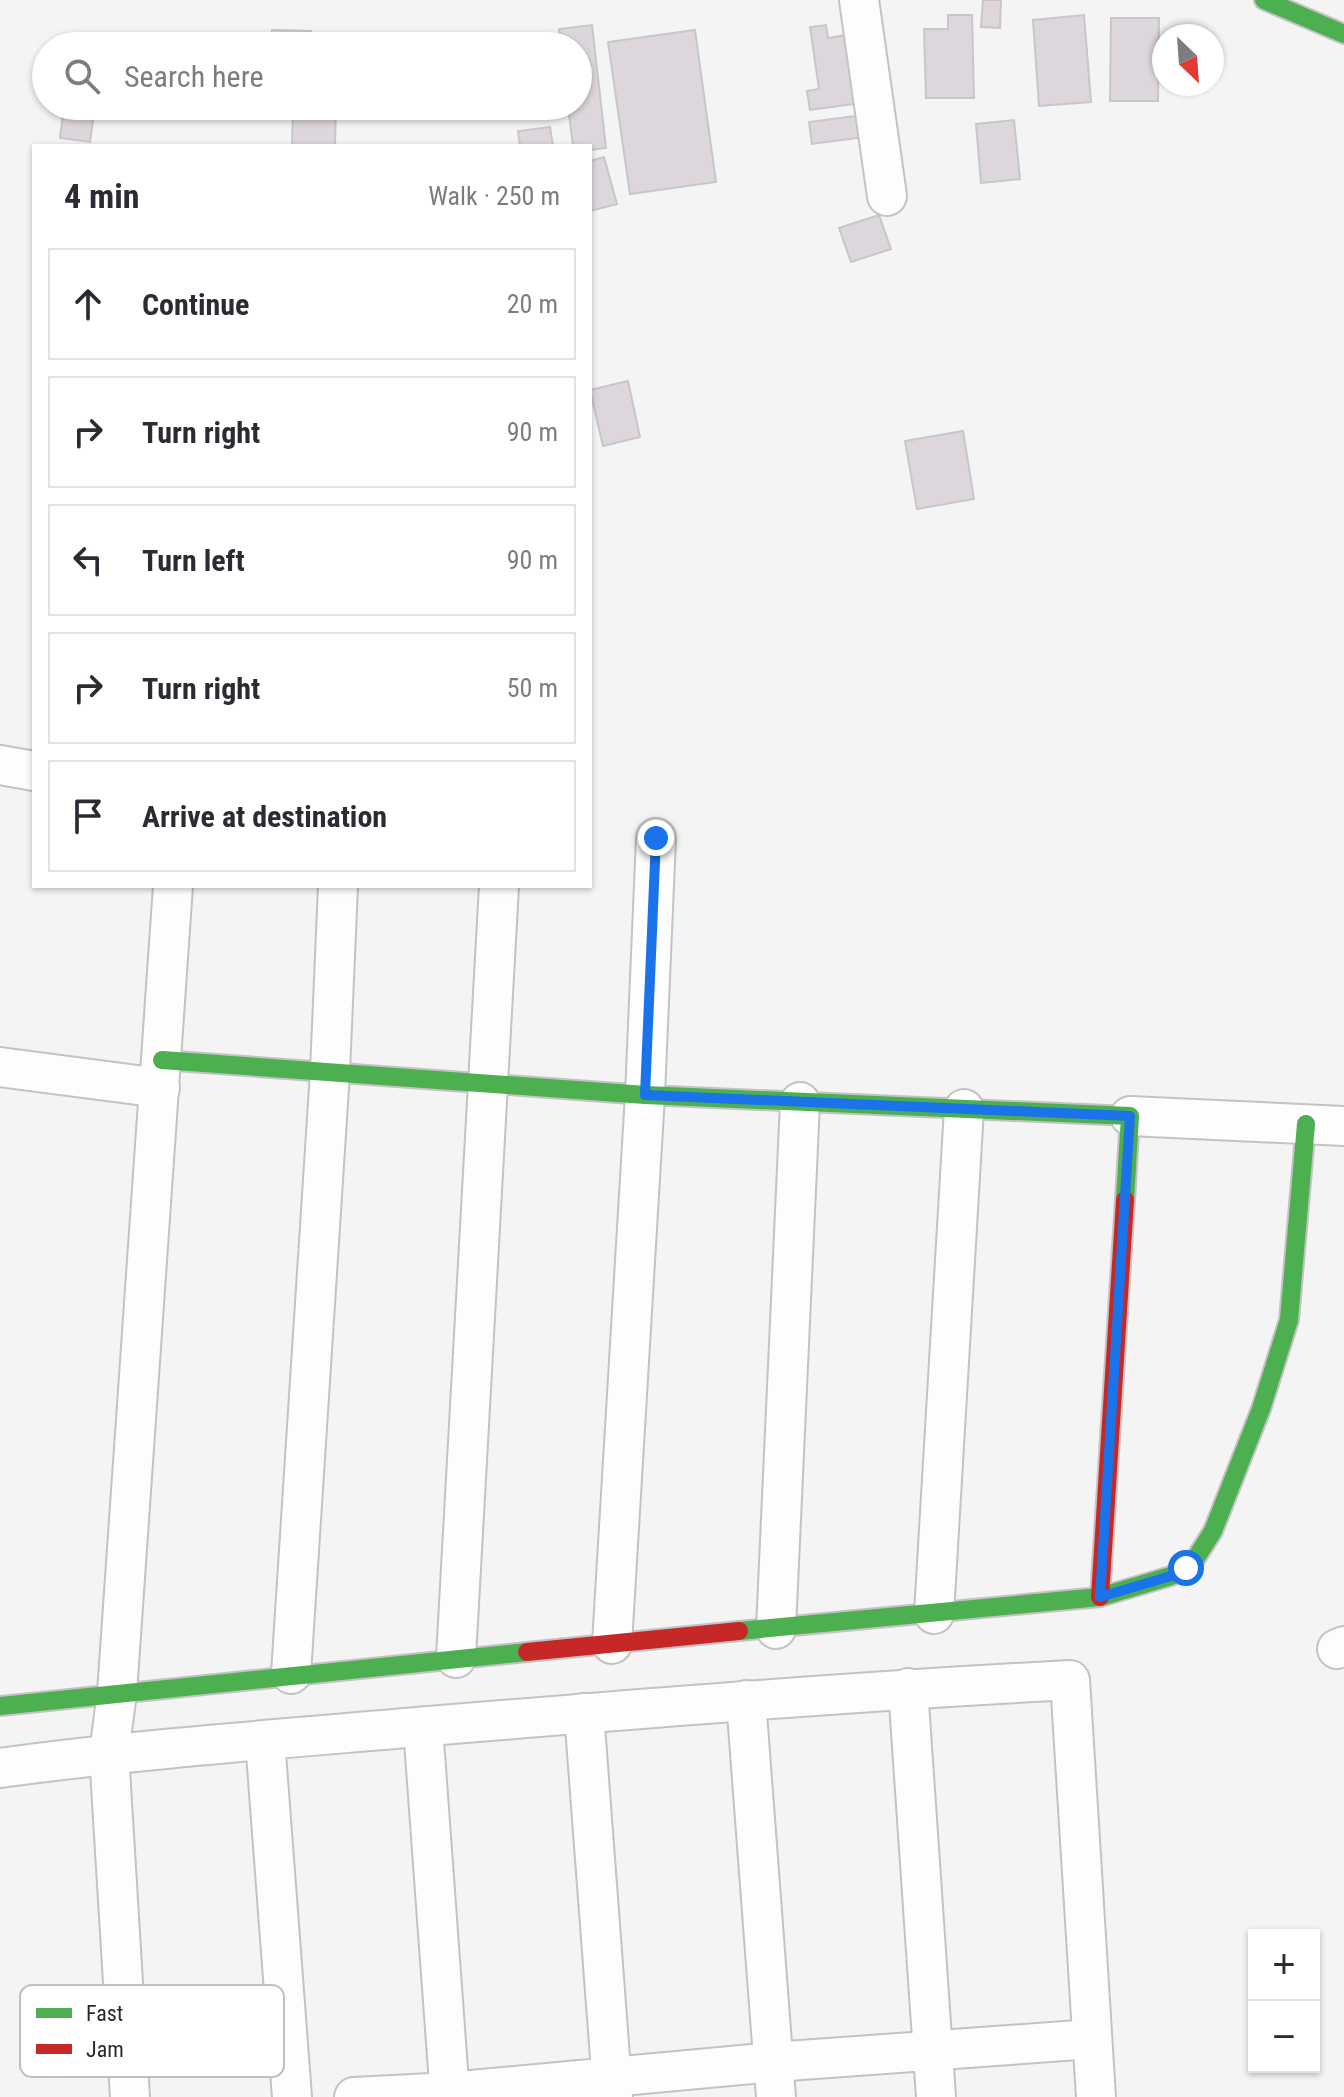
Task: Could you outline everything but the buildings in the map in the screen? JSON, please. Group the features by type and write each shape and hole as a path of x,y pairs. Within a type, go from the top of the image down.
{"street":[{"path":"859,0 887,196"},
{"path":"1264,0 1344,34"},
{"path":"0,765 32,771"},
{"path":"612,1644 645,1095 656,838"},
{"path":"123,1985 109,1753 117,1693 173,888"},
{"path":"291,1674 330,1072 338,888"},
{"path":"456,1658 499,888"},
{"path":"0,1067 161,1074 330,1072 645,1095 1344,1126"},
{"path":"776,1629 800,1102"},
{"path":"934,1614 964,1109"},
{"path":"1100,1597 1130,1116"},
{"path":"0,1706 291,1674 1100,1597 1171,1576 1194,1561 1213,1531 1261,1409 1289,1320 1306,1124"},
{"path":"0,1768 109,1753 584,1713 908,1688 1070,1680 1096,2097"},
{"path":"908,1688 936,2097"},
{"path":"746,1700 775,2080"},
{"path":"584,1713 613,2087"},
{"path":"423,1727 450,2094"},
{"path":"265,1740 284,1985"},
{"path":"284,1991 292,2097"},
{"path":"354,2097 775,2080 933,2052 1092,2039"},
{"path":"129,2077 130,2097"}],"traffic: fast":[{"path":"1264,0 1344,34"},
{"path":"162,1060 645,1095 1130,1116 1125,1200"},
{"path":"739,1631 1100,1597 1171,1576 1194,1561 1213,1531 1261,1409 1289,1320 1306,1124"},
{"path":"0,1706 527,1652"}],"traffic: jam":[{"path":"1100,1597 1125,1200"},
{"path":"527,1652 739,1631"}],"route":[{"path":"656,838 645,1095 1130,1116 1100,1597 1171,1576 1186,1568"}]}
